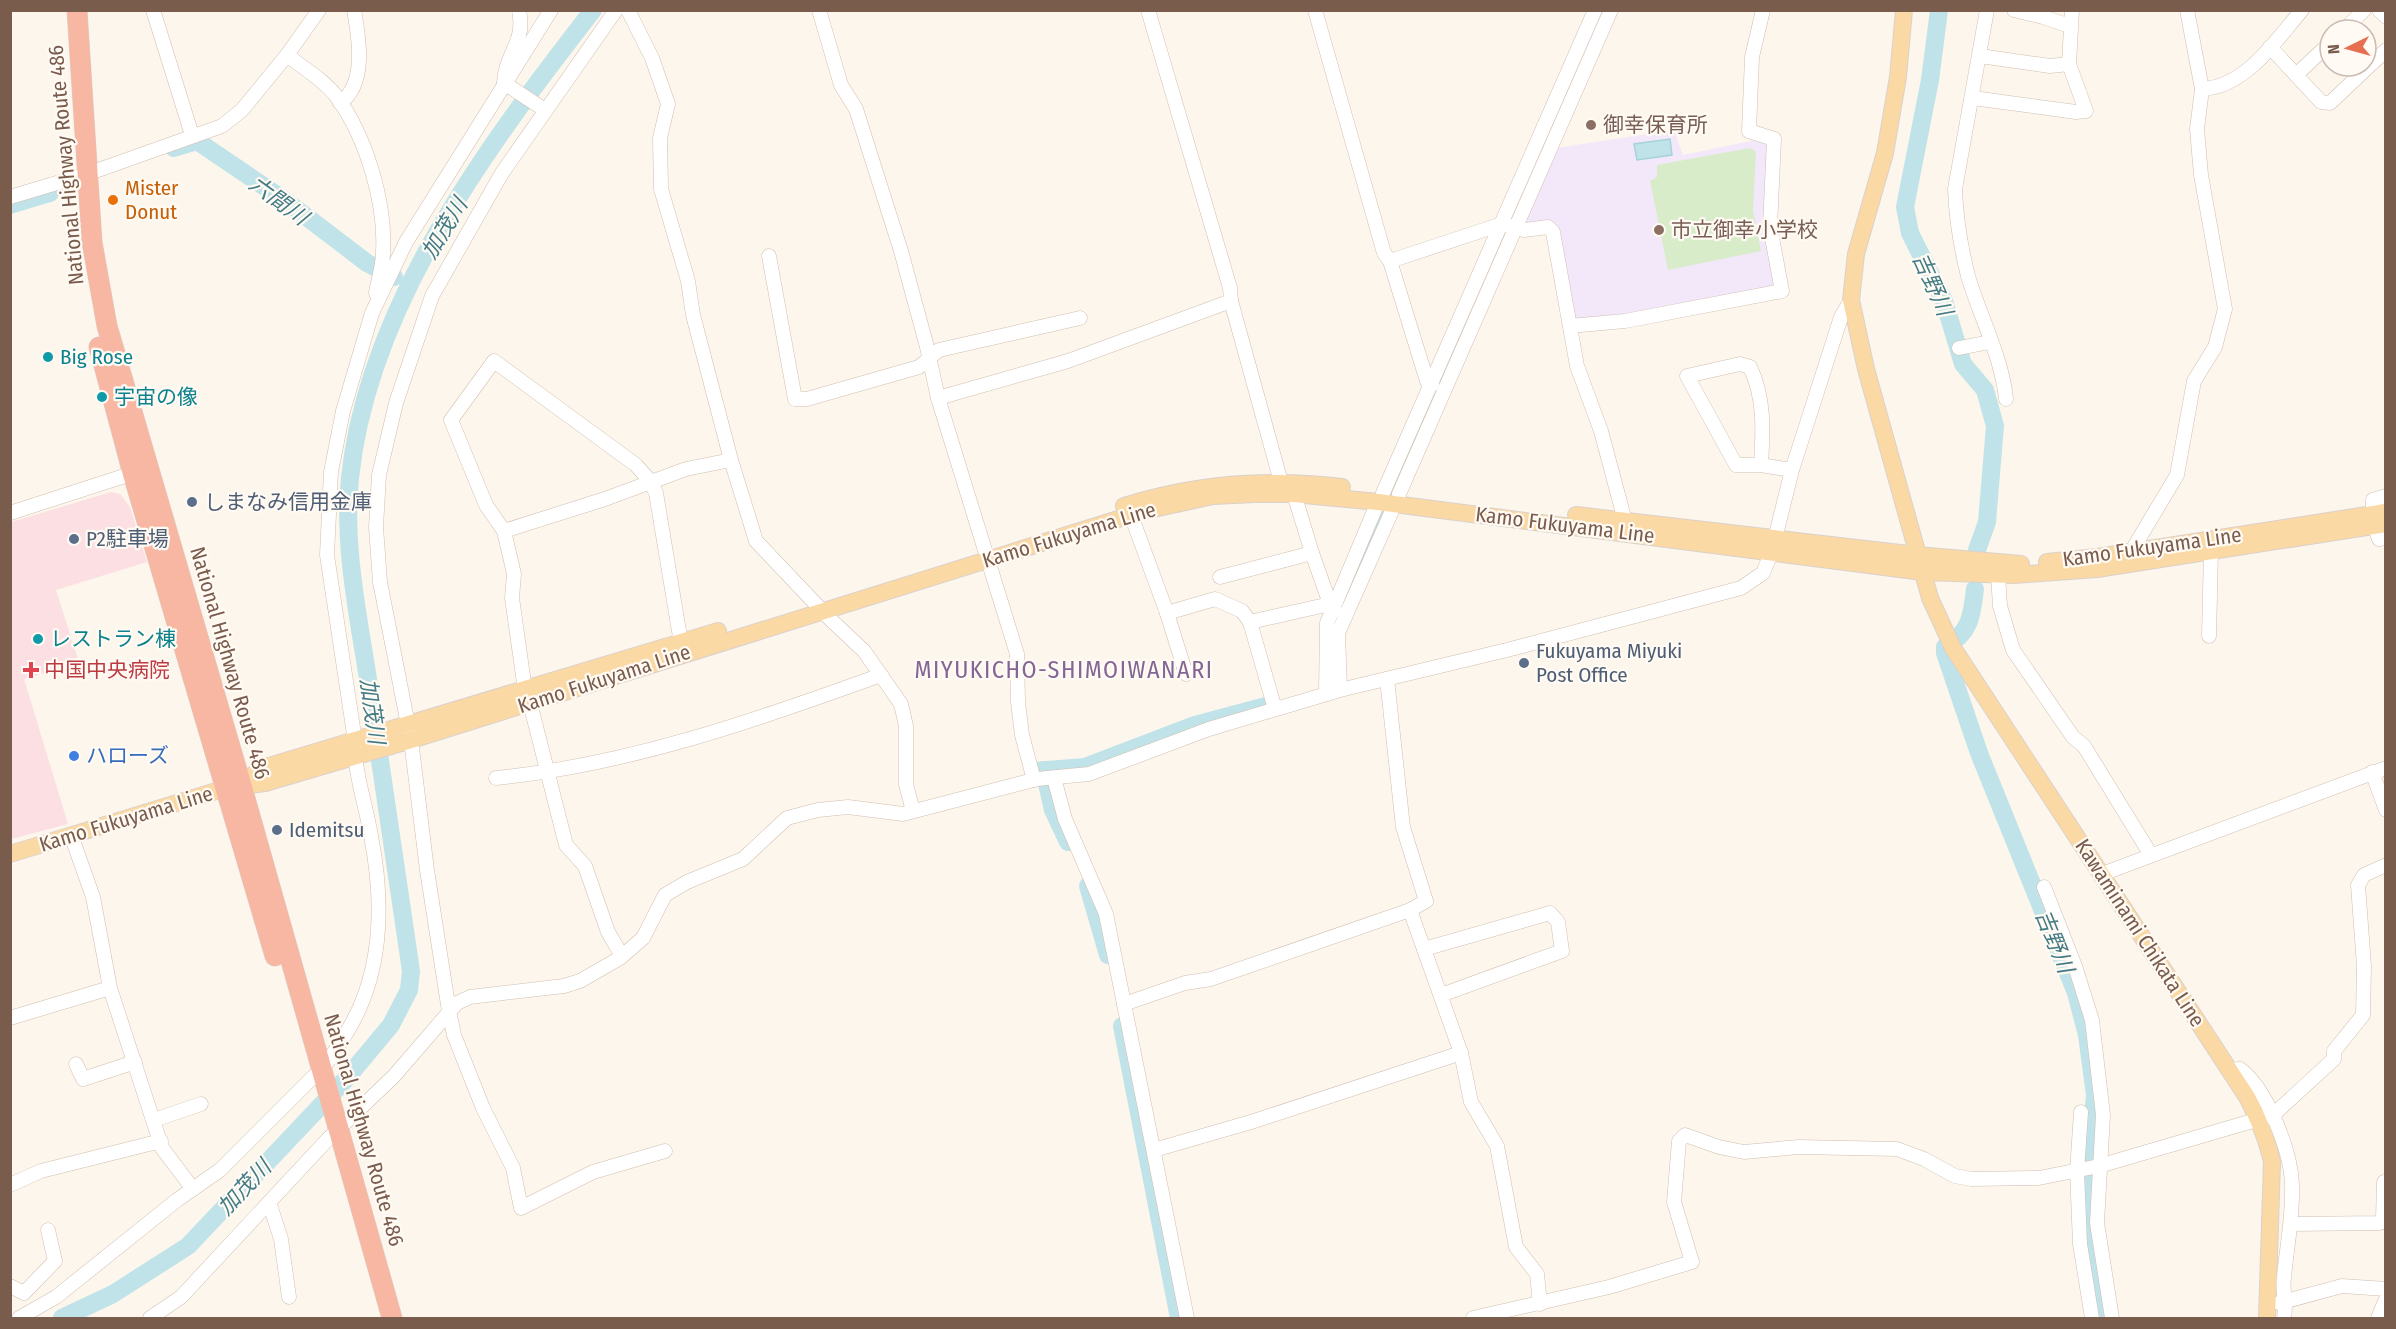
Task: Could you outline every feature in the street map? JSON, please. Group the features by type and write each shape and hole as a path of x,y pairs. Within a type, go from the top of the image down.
{"highway":[{"name":"National Highway Route 486","path":"66,10 82,175"},
{"name":"National Highway Route 486","path":"77,10 82,175 81,245 95,331 140,471 317,1074 380,1318"},
{"name":"National Highway Route 486","path":"333,1134 392,1318"}],"main road":[{"path":"1904,10 1898,76 1885,153 1856,254 1851,300 1866,369 1923,572"},
{"name":"Kamo Fukuyama Line","path":"10,854 233,786 262,768 357,748 1218,484 1281,482 1389,498 1774,545 2020,564 2131,552 2380,519"},
{"name":"Kamo Fukuyama Line","path":"1130,510 1214,496 1294,494 1389,498 1625,521 1923,572 1998,576 2097,569 2211,552 2380,519"},
{"name":"Kawaminami Chikata Line","path":"1923,572 1930,598 1951,643 2230,1070 2266,1117 2267,1140 2272,1162 2267,1312"},
{"name":"Kamo Fukuyama Line","path":"528,697 681,643 818,606"}],"street":[{"path":"153,10 192,135"},
{"path":"10,197 82,175 222,126 242,110 287,55 319,10"},
{"path":"340,103 354,89 357,73 359,53 354,10"},
{"path":"504,83 507,68 522,33 519,10"},
{"path":"372,313 406,242 551,10"},
{"path":"616,10 502,173 432,296 396,403 379,475 376,527 380,582 454,1035 483,1108 513,1168 521,1208 593,1172 664,1151"},
{"path":"628,10 652,58 668,104 660,138 661,189 688,281 693,315 756,541 864,651 901,704 908,747 904,763 906,784 914,811"},
{"path":"819,10 842,85 856,109 902,251 938,398 1017,654 1018,702 1022,735 1065,819 1106,914 1187,1318"},
{"path":"1148,10 1230,288 1231,301 1281,482 1294,494 1312,553 1337,610 1340,690"},
{"path":"1315,10 1352,148 1384,253 1390,261 1409,329 1427,381 1432,385"},
{"path":"1325,692 1327,623 1337,610 1389,498 1509,226 1595,10"},
{"path":"1389,498 1432,385 1611,10"},
{"path":"1570,326 1625,321 1782,291 1770,227 1774,139 1749,131 1752,57 1764,10"},
{"path":"1987,10 1955,189 1956,212 1968,275 2004,378 2006,399"},
{"path":"2014,10 2043,16 2070,26"},
{"path":"1973,98 2076,112 2085,111 2069,64 2072,10"},
{"path":"2131,552 2177,475 2194,381 2215,347 2225,309 2201,175 2197,129 2202,89 2187,10"},
{"path":"2202,89 2210,89 2242,75 2302,10"},
{"path":"2379,10 2385,17"},
{"path":"2270,47 2321,102 2330,103 2385,50"},
{"path":"2297,74 2318,54"},
{"path":"19,1318 56,1297 220,1170 317,1074 355,1019 374,966 380,901 327,555 331,472 343,411 372,313 384,254 380,210 372,172 359,137 340,103 331,90 287,55"},
{"path":"1980,56 2050,66 2069,64"},
{"path":"504,83 545,110"},
{"path":"1390,261 1509,226 1524,230 1548,227 1553,232 1577,366 1600,431 1625,521"},
{"path":"769,256 795,399 807,399 919,367 939,350 1080,318"},
{"path":"150,1318 170,1313 333,1134 401,1068 449,1011 470,997 564,986 580,981 622,956 643,938 665,896 687,882 743,859 787,818 818,810 848,807 903,814 1045,779 1089,774 1274,706 1507,650 1741,588 1763,573 1774,545 1792,470 1841,317 1851,300"},
{"path":"938,398 1068,361 1231,301"},
{"path":"1959,348 1990,342"},
{"path":"622,956 608,932 585,866 566,845 528,697 512,598 514,574 504,531 486,505 451,420 494,361 636,465 650,481 656,493 681,643"},
{"path":"1761,465 1763,422 1757,382 1750,367 1740,364 1687,376 1736,465 1761,465 1792,470"},
{"path":"504,531 686,469 732,460"},
{"path":"10,513 140,471"},
{"path":"2385,496 2373,500 2380,519 2379,539 2385,538"},
{"path":"1130,510 1186,674"},
{"path":"2209,636 2211,552"},
{"path":"1220,577 1312,553"},
{"path":"1998,576 2004,625 2020,664 2073,737 2084,746 2151,855"},
{"path":"1167,613 1215,599 1242,611 1250,622 1274,706"},
{"path":"1250,622 1337,610"},
{"path":"496,778 547,773 634,754 785,709 881,675"},
{"path":"1124,1004 1185,984 1211,979 1410,909 1426,901 1403,827 1387,679"},
{"path":"2102,874 2379,770 2385,810"},
{"path":"71,835 93,897 110,988 162,1148 193,1189"},
{"path":"1473,1318 1609,1287 1692,1262 1674,1202 1679,1141 1685,1135 1719,1147 1744,1152 1798,1147 1897,1149 1955,1176 1971,1179 2039,1178 2099,1166 2266,1117 2334,1059 2334,1051 2360,1022 2363,1015 2364,966 2358,885 2364,875 2385,865"},
{"path":"2044,887 2075,966 2092,1020 2103,1114 2097,1223 2112,1318"},
{"path":"1410,909 1461,1053 1471,1102 1497,1146 1516,1248 1537,1274 1540,1304"},
{"path":"1424,949 1550,913 1558,922 1562,951 1441,995"},
{"path":"10,1018 110,988"},
{"path":"1154,1150 1251,1122 1461,1053"},
{"path":"76,1064 83,1079 135,1062"},
{"path":"154,1120 201,1104"},
{"path":"2081,1112 2077,1171 2080,1244 2092,1318"},
{"path":"2266,1117 2292,1175 2292,1224 2283,1281 2286,1301 2284,1318"},
{"path":"10,1185 41,1171 161,1141"},
{"path":"2292,1224 2380,1223 2384,1220 2384,1182"},
{"path":"270,1205 281,1239 289,1297"},
{"path":"24,1293 55,1261 48,1230"},
{"path":"10,1286 24,1293 33,1311"},
{"path":"2267,1312 2286,1301 2342,1286 2385,1289"},
{"path":"2378,1318 2385,1299"}],"shaded area":[{"name":"市立御幸小学校","path":"1674,130 1683,155 1760,139 1770,144 1765,206 1761,222 1776,283 1772,291 1631,317 1574,319 1558,233 1522,226 1556,148"},
{"name":"中国中央病院","path":"111,492 120,494 130,507 147,562 56,590 79,662 24,679 68,824 11,839 11,522"}],"green space":[{"path":"1750,148 1756,152 1753,210 1761,251 1668,270 1650,181 1657,177 1657,165"}],"water":[{"path":"1670,139 1672,155 1637,160 1634,144"}],"waterway":[{"name":"加茂川","path":"62,1318 113,1294 188,1246 346,1079 391,1025 409,990 411,971 350,554 348,503 361,413 381,350 407,289 439,229 475,171 514,115 593,10"},
{"name":"吉野川","path":"1939,10 1930,80 1905,207 1910,233 1944,301 1963,364 1985,390 1995,426 1987,522 1977,550"},
{"name":"六間川","path":"174,148 197,141 287,202 367,263 394,277"},
{"name":"六間川","path":"10,205 50,193"},
{"path":"1351,582 1464,330"},
{"name":"吉野川","path":"1975,589 1971,616 1965,630 1945,647 1945,653 1979,753 2076,993 2087,1035 2095,1095 2087,1180 2087,1219 2102,1318"},
{"path":"1035,771 1085,767 1195,725 1266,706"},
{"path":"1044,770 1053,810 1068,842"},
{"path":"1088,886 1108,955"},
{"path":"1122,1026 1179,1318"}],"place":[{"name":"御幸保育所","path":"1591,125"},
{"name":"Mister Donut","path":"113,200"},
{"name":"市立御幸小学校","path":"1659,230"},
{"name":"Big Rose","path":"48,357"},
{"name":"宇宙の像","path":"102,397"},
{"name":"しまなみ信用金庫","path":"192,502"},
{"name":"P2駐車場","path":"74,539"},
{"name":"レストラン棟","path":"38,639"},
{"name":"Fukuyama Miyuki Post Office","path":"1524,663"},
{"name":"中国中央病院","path":"31,670"},
{"name":"ハローズ","path":"74,756"},
{"name":"Idemitsu","path":"277,830"}],"district":[{"name":"MIYUKICHO-SHIMOIWANARI","path":"1064,670"}]}
